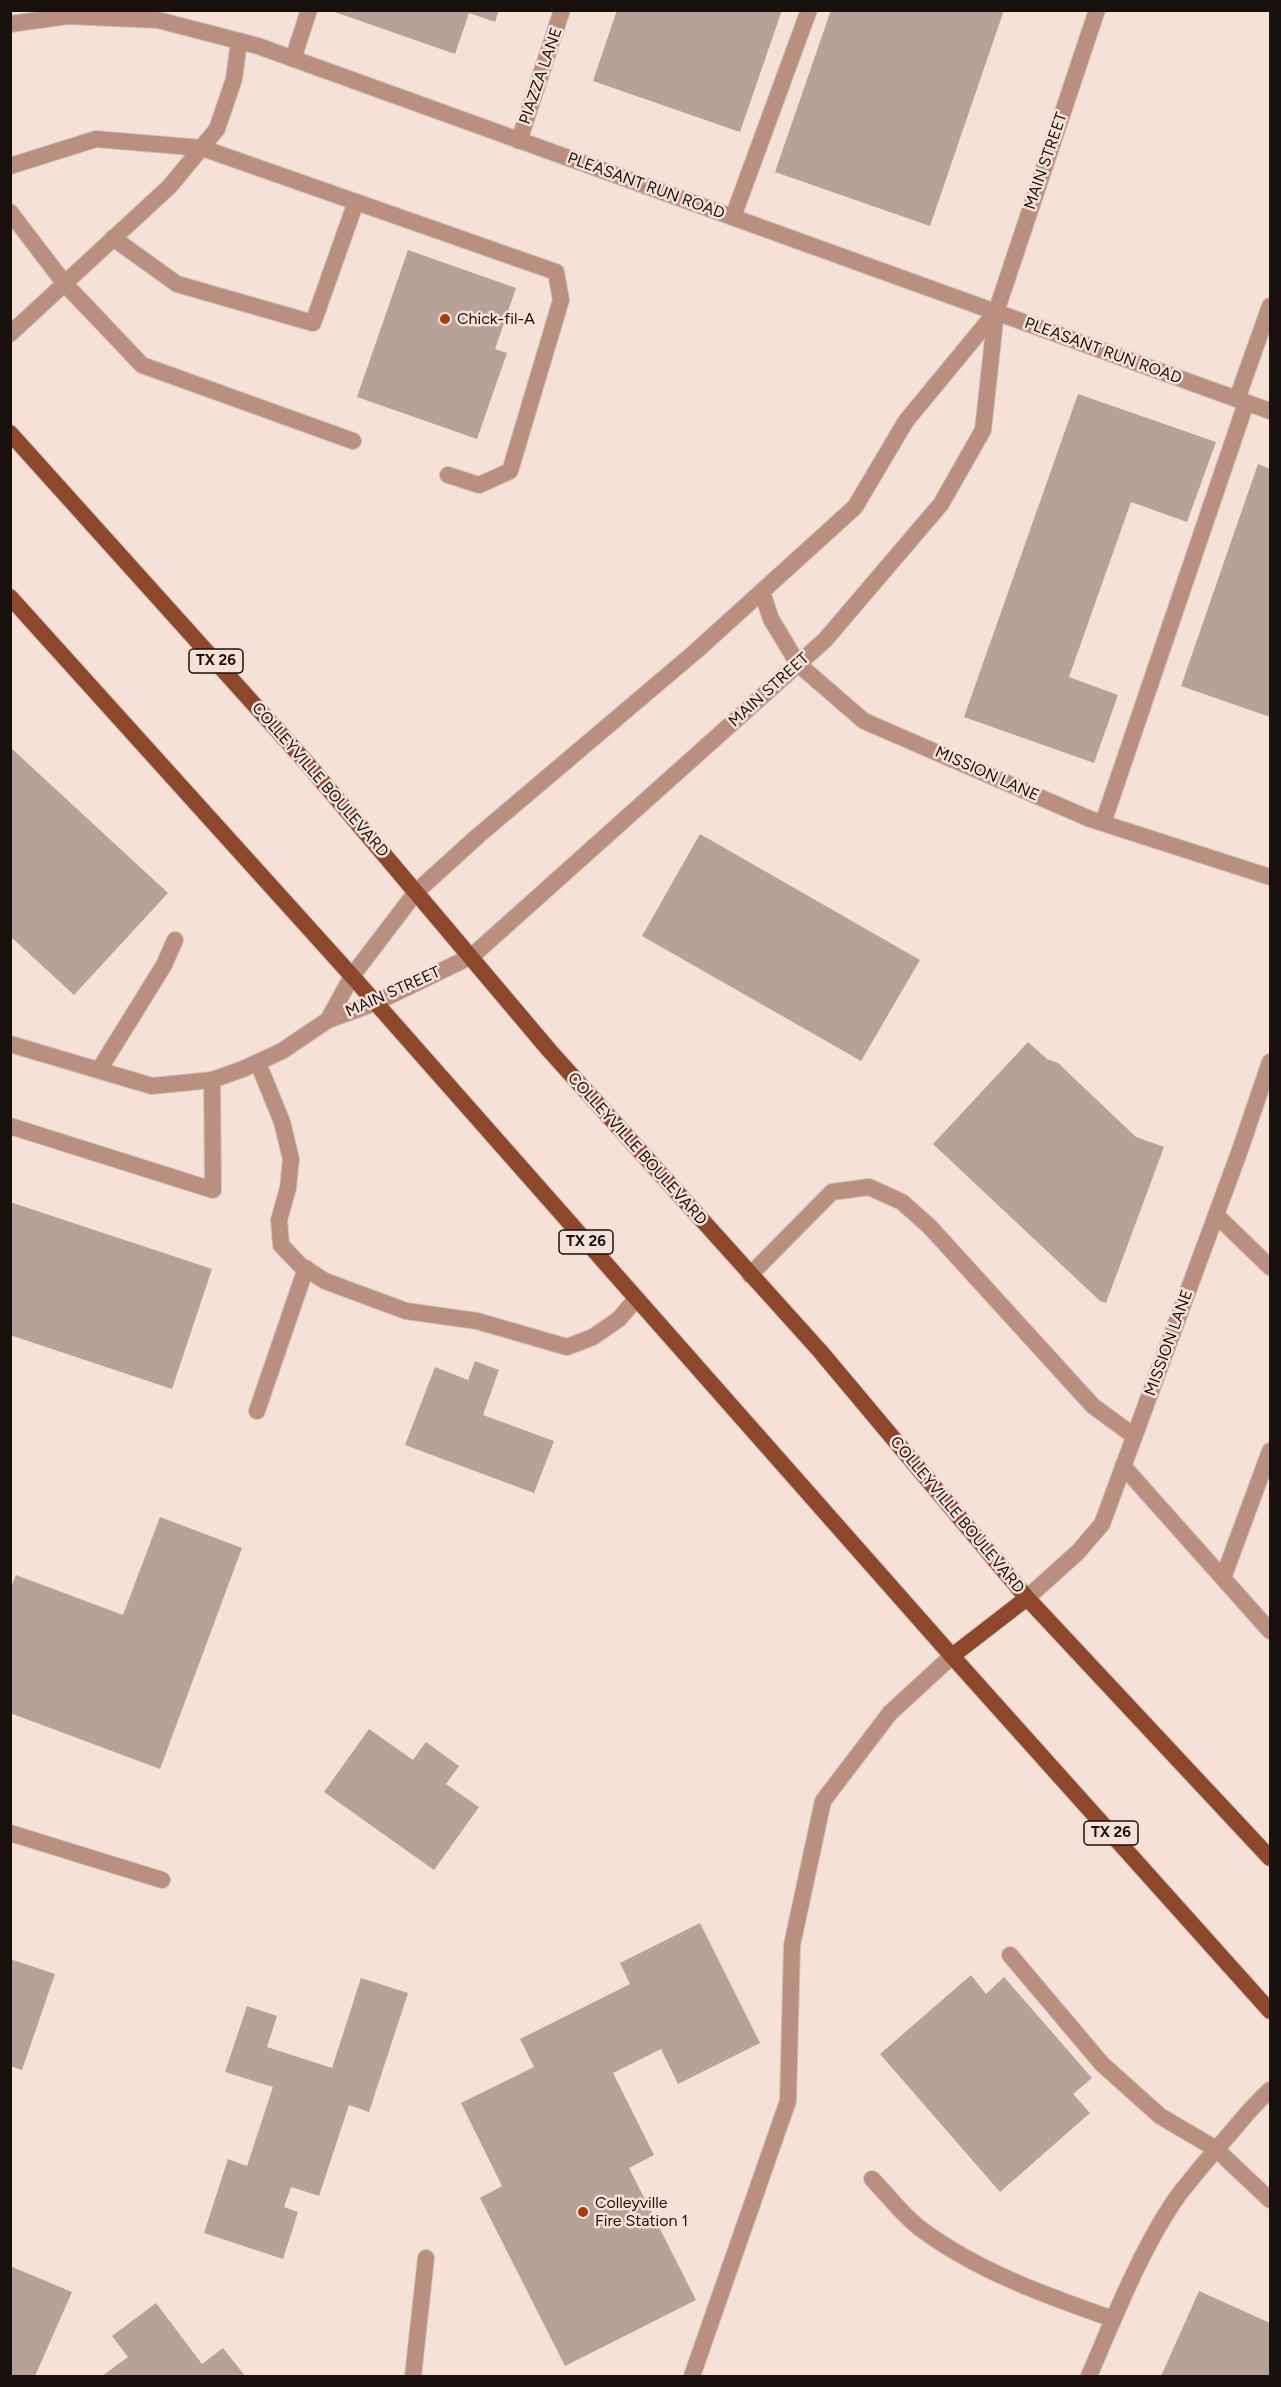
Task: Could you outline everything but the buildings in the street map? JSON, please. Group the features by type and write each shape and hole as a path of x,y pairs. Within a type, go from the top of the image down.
{"main road":[{"name":"COLLEYVILLE BOULEVARD","path":"10,433 305,761 472,956 549,1050 820,1351 1027,1598 1270,1858"},
{"name":"TX 26","path":"10,597 352,976 952,1656 1270,2011"},
{"path":"952,1656 1027,1598"}],"street":[{"path":"293,59 309,10"},
{"name":"PIAZZA LANE","path":"519,141 562,10"},
{"path":"733,217 809,10"},
{"name":"MAIN STREET","path":"328,1020 375,1003 472,956 825,640 941,504 983,430 996,312 1097,10"},
{"name":"PLEASANT RUN ROAD","path":"13,20 68,16 158,20 239,41 1270,411"},
{"path":"10,334 170,186 217,129 234,79 239,41"},
{"path":"10,166 96,139 202,148 556,272 561,300 510,471 479,485 448,475"},
{"path":"113,238 177,284 313,323 356,202"},
{"path":"10,212 65,284 142,365 353,441"},
{"path":"1103,823 1242,401 1270,306"},
{"name":"MAIN STREET","path":"328,1020 352,976 416,892 479,835 695,652 855,507 906,421 996,312"},
{"name":"MISSION LANE","path":"762,592 771,619 798,664 864,721 1103,823 1270,877"},
{"path":"99,1070 164,965 175,940"},
{"path":"10,1044 152,1086 212,1080 258,1064 328,1020"},
{"name":"MISSION LANE","path":"1027,1598 1078,1552 1102,1524 1270,1062"},
{"path":"258,1064 282,1122 291,1159 288,1188 279,1220 281,1245 306,1268 325,1281 406,1311 477,1321 567,1347 602,1331 619,1319 636,1299"},
{"path":"10,1126 213,1190 212,1080"},
{"path":"750,1275 832,1192 868,1187 902,1202 930,1227 1093,1406 1134,1436"},
{"path":"1216,1215 1270,1267"},
{"path":"257,1411 306,1268"},
{"path":"1223,1578 1270,1451"},
{"path":"1123,1466 1270,1631"},
{"path":"692,2376 788,2101 792,1945 823,1801 890,1713 952,1656"},
{"path":"10,1833 162,1880"},
{"path":"1010,1955 1102,2064 1160,2116 1216,2149 1270,2200"},
{"path":"1089,2376 1113,2319 1157,2230 1180,2194 1216,2149 1270,2090"},
{"path":"872,2179 919,2228 971,2261 1057,2300 1113,2319"},
{"path":"413,2376 426,2259"}],"place":[{"name":"Chick-fil-A","path":"445,319"},
{"name":"Colleyville Fire Station 1","path":"583,2212"}]}
